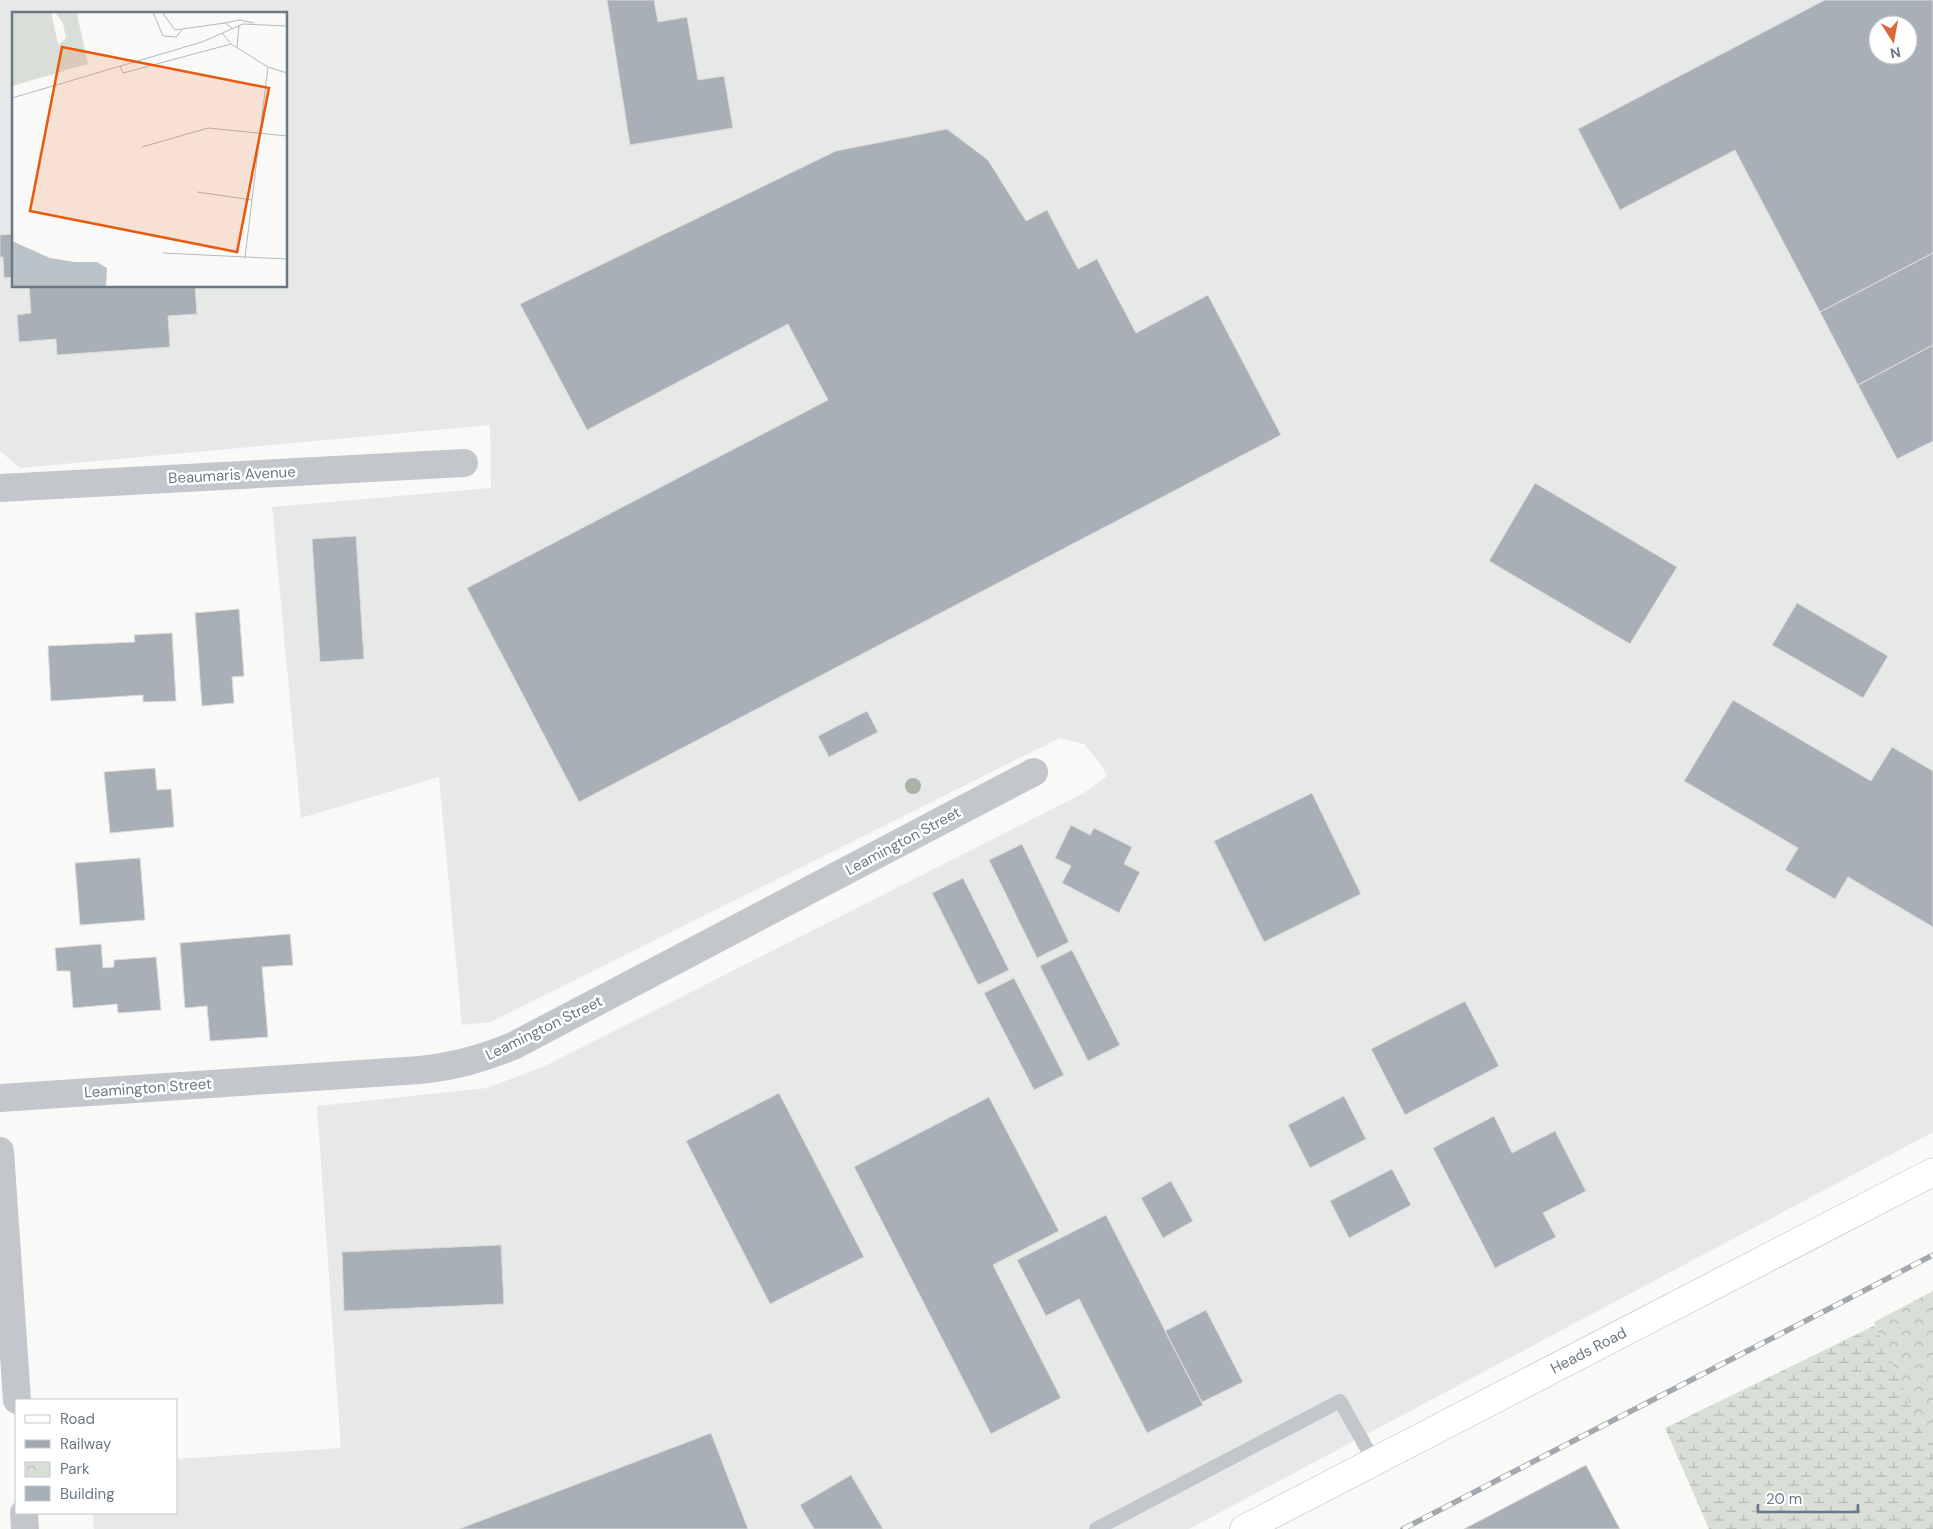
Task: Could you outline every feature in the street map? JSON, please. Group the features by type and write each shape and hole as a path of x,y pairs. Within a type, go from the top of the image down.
{"main road":[{"name":"Heads Road","path":"1244,1529 1933,1172"}],"street":[{"name":"Beaumaris Avenue","path":"0,488 464,462"},
{"name":"Leamington Street","path":"0,1098 420,1070 451,1066 482,1058 514,1046 1034,772"},
{"path":"0,1151 17,1399"},
{"path":"24,1514 25,1529"}],"lane":[{"path":"1096,1529 1340,1400 1374,1461"}],"shaded area":[{"path":"0,0 1933,0 1933,1132 1189,1529 94,1529 93,1514 178,1514 178,1459 341,1448 317,1106 487,1088 545,1066 1084,793 1107,776 1100,763 1084,744 1060,738 491,1022 462,1025 439,777 301,818 272,507 491,488 490,425 20,468 0,451"}],"green space":[{"path":"1933,1291 1933,1456 1874,1322"},
{"path":"1933,1297 1933,1529 1709,1529 1665,1428"}],"building":[{"path":"607,0 654,0 658,22 687,17 698,80 724,76 733,128 630,145"},
{"path":"1825,0 1933,0 1933,253 1820,312 1735,150 1620,210 1578,129"},
{"path":"947,129 988,160 1026,221 1047,210 1078,269 1097,259 1136,333 1208,295 1281,435 579,802 467,588 828,400 788,324 587,430 520,304 836,151"},
{"path":"12,234 12,277 4,278 3,257 0,257 0,235"},
{"path":"1933,253 1933,345 1858,385 1820,312"},
{"path":"29,288 195,288 197,314 168,316 170,347 57,355 56,339 19,342 17,315 31,313"},
{"path":"1933,345 1933,441 1897,459 1858,385"},
{"path":"1535,483 1677,567 1630,644 1489,561"},
{"path":"356,536 364,659 320,662 312,539"},
{"path":"1797,603 1888,656 1863,698 1772,645"},
{"path":"239,609 244,676 232,677 234,703 202,706 195,613"},
{"path":"172,633 176,701 143,702 143,695 51,701 48,646 135,642 134,635"},
{"path":"1733,700 1871,781 1892,747 1933,771 1933,927 1848,877 1835,899 1785,870 1798,848 1684,781"},
{"path":"867,711 878,732 829,757 818,736"},
{"path":"155,768 157,790 171,789 174,827 110,833 104,772"},
{"path":"1312,793 1361,894 1264,942 1214,841"},
{"path":"1071,825 1090,835 1094,828 1132,847 1124,864 1140,872 1119,913 1062,883 1071,866 1055,858"},
{"path":"1022,844 1069,942 1037,958 989,860"},
{"path":"140,858 145,920 80,925 75,863"},
{"path":"963,878 1009,970 978,985 932,893"},
{"path":"290,934 293,965 262,967 268,1037 210,1041 207,1006 185,1008 180,943"},
{"path":"101,944 103,968 114,967 114,960 156,957 161,1010 118,1013 117,1004 73,1008 70,971 57,971 55,948"},
{"path":"1072,950 1120,1045 1088,1061 1040,966"},
{"path":"1014,978 1064,1075 1034,1090 984,993"},
{"path":"1465,1001 1499,1066 1405,1115 1371,1049"},
{"path":"779,1093 864,1257 770,1304 686,1141"},
{"path":"1344,1096 1366,1139 1310,1168 1288,1125"},
{"path":"989,1097 1059,1231 993,1265 1061,1398 991,1434 854,1167"},
{"path":"1494,1116 1512,1153 1555,1131 1586,1191 1543,1213 1556,1237 1495,1268 1433,1148"},
{"path":"1392,1169 1411,1205 1349,1238 1330,1201"},
{"path":"1171,1181 1193,1221 1163,1238 1141,1198"},
{"path":"1106,1215 1203,1405 1147,1433 1079,1299 1046,1316 1017,1260"},
{"path":"501,1245 504,1304 344,1311 342,1252"},
{"path":"1206,1310 1243,1382 1202,1402 1165,1331"},
{"path":"711,1433 748,1529 459,1529"},
{"path":"1586,1465 1620,1529 1464,1529"},
{"path":"851,1475 883,1529 814,1529 800,1505"}],"railway":[{"path":"1403,1529 1933,1255"}]}
